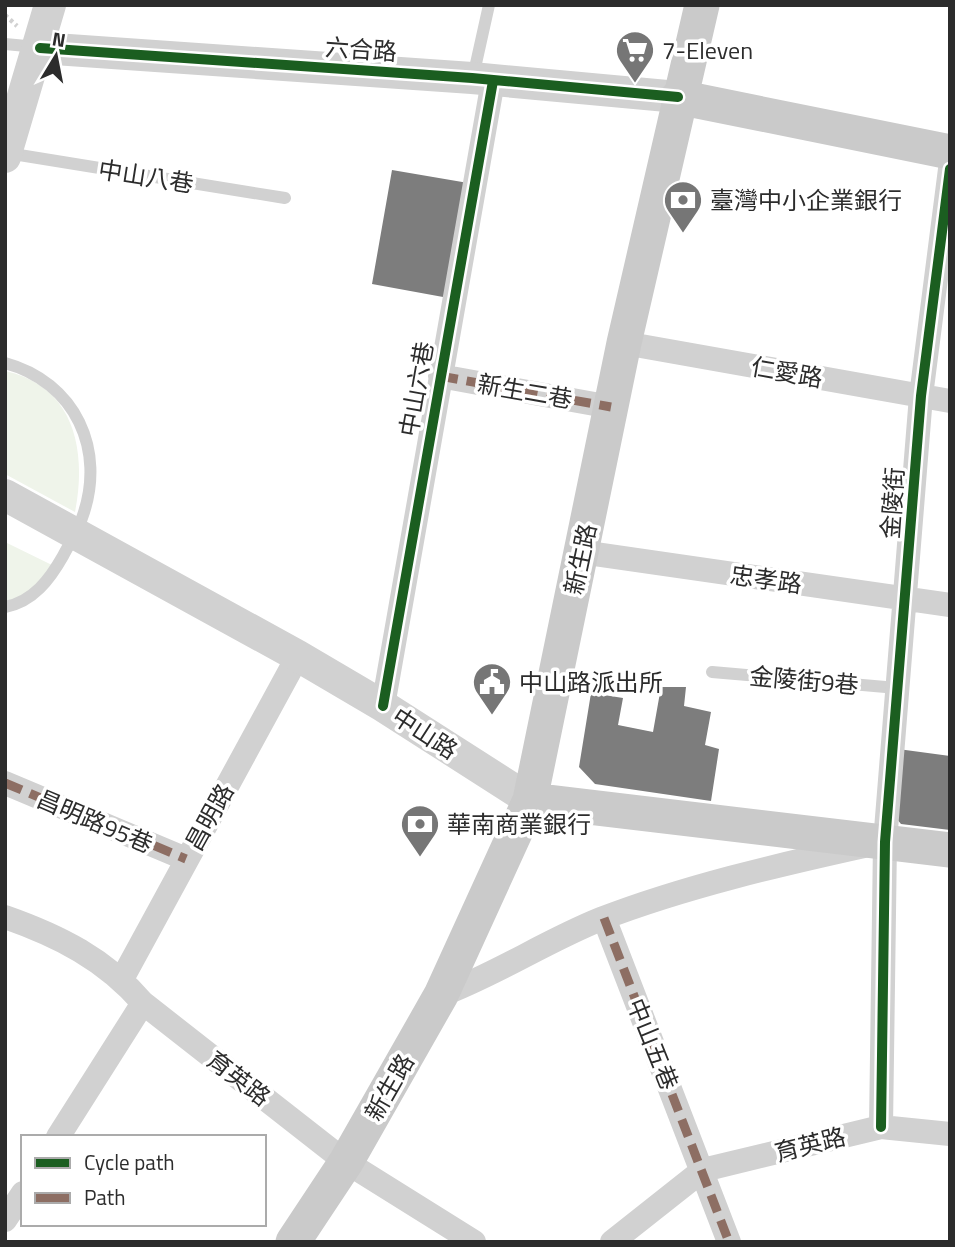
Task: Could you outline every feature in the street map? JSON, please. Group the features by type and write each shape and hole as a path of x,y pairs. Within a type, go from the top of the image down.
{"main road":[{"name":"新生路","path":"293,1242 346,1162 441,995 530,800 624,343 678,97 702,5"},
{"path":"678,97 950,152"},
{"name":"中山路","path":"530,800 950,850"}],"street":[{"path":"6,155 40,48 50,5"},
{"name":"六合路","path":"40,48 483,79 678,97"},
{"name":"中山六巷","path":"383,706 440,376 483,79"},
{"name":"金陵街","path":"881,1127 885,842 907,599 921,396 950,169"},
{"name":"仁愛路","path":"624,343 950,401"},
{"name":"新生二巷","path":"440,376 611,407"},
{"name":"中山路","path":"5,495 298,656 383,706 530,800"},
{"name":"忠孝路","path":"581,552 950,605"},
{"name":"昌明路","path":"122,979 298,656"},
{"name":"昌明路95巷","path":"5,783 186,859"},
{"name":"中山路","path":"441,995 492,974 551,940 604,918 773,867 885,842"},
{"name":"育英路","path":"5,917 74,945 122,979 143,1003 346,1162 474,1242"},
{"name":"中山五巷","path":"604,918 729,1242"},
{"path":"59,1135 143,1003"},
{"name":"育英路","path":"612,1242 703,1170 881,1127 950,1134"},
{"path":"5,1220 21,1196"}],"lane":[{"path":"483,79 489,5"},
{"path":"5,44 40,48"},
{"name":"中山八巷","path":"6,155 285,198"},
{"path":"5,363 37,375 54,388 71,406 85,430 91,448 85,508 76,533 44,584 33,596 5,607"},
{"name":"金陵街9巷","path":"712,672 897,688"}],"shaded area":[{"path":"5,371 29,379 47,391 61,406 71,424 79,466 75,512 5,474"},
{"path":"5,542 54,566 26,593 5,601"}],"building":[{"path":"392,170 474,184 454,299 372,284"},
{"path":"661,687 686,687 684,706 711,712 705,745 719,749 711,801 595,784 579,767 591,693 623,698 618,725 653,732"},
{"path":"898,749 950,756 950,830 901,824 890,811"}],"marked path":[{"path":"440,376 611,407"},
{"path":"5,783 186,859"},
{"path":"604,918 729,1242"}],"cycle path":[{"path":"40,48 472,78 678,97"},
{"path":"383,706 493,81"},
{"path":"881,1127 885,842 921,396 950,169"}],"place":[{"name":"7-Eleven","path":"635,84"},
{"name":"臺灣中小企業銀行","path":"683,234"},
{"name":"中山路派出所","path":"492,716"},
{"name":"華南商業銀行","path":"420,858"}]}
